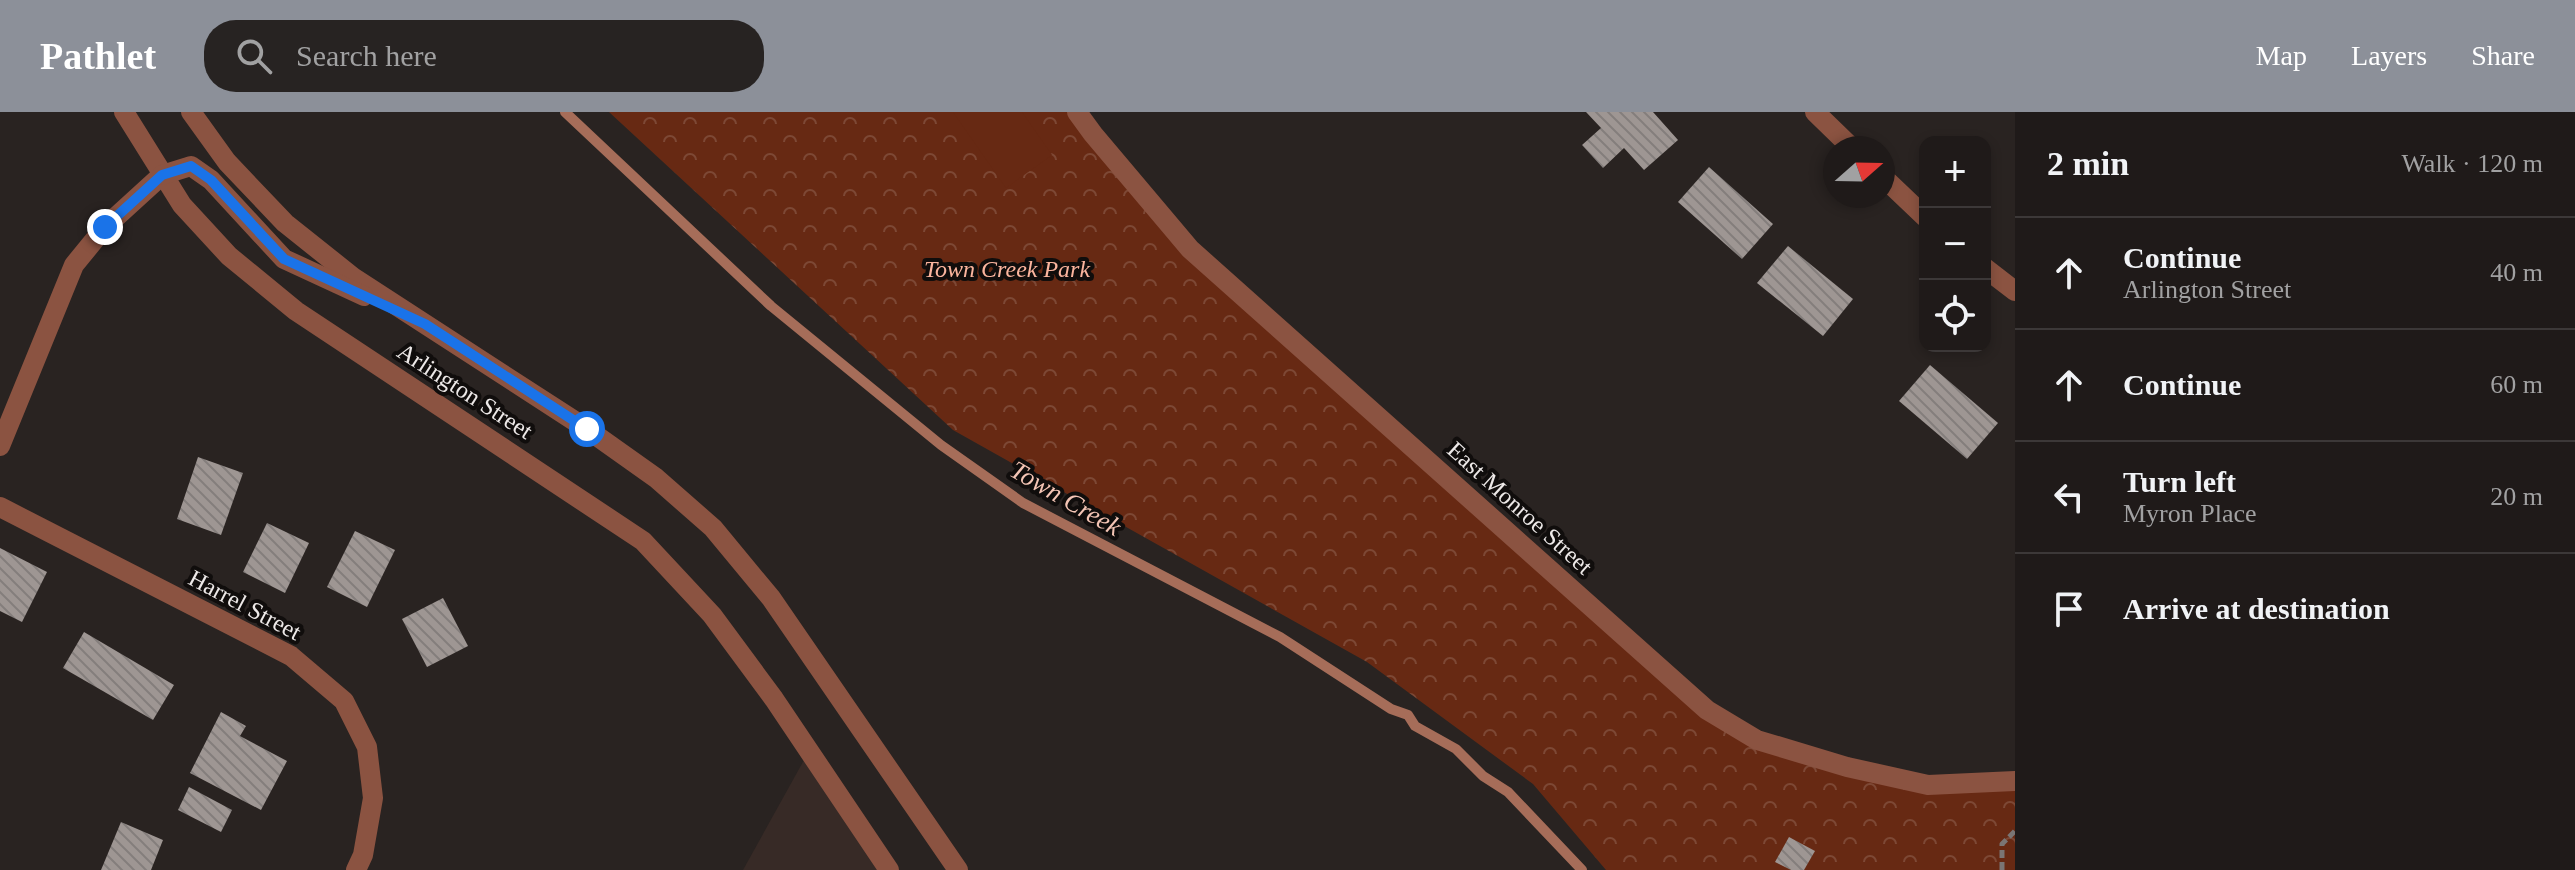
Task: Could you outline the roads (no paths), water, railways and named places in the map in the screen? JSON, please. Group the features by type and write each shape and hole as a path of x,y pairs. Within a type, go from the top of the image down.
{"street":[{"name":"Arlington Street","path":"124,112 182,205 229,256 296,311 643,541 712,615 774,699 889,870"},
{"name":"Arlington Street","path":"191,112 227,162 285,223 354,278 587,429 656,478 713,528 771,598 958,870"},
{"name":"East Monroe Street","path":"1077,112 1190,249 1707,710 1757,740 1847,767 1928,785 2015,781"},
{"path":"1815,112 1840,136"},
{"path":"0,446 74,265 105,227 162,175 191,166 211,180 284,259 425,324"},
{"path":"1895,188 1919,211"},
{"path":"1991,273 2015,291"},
{"name":"Harrel Street","path":"0,507 291,656 344,701 367,747 373,798 363,855 356,870"}],"waterway":[{"name":"Town Creek","path":"565,112 771,306 941,445 1023,503 1280,637 1391,709 1408,715 1415,726 1456,749 1483,776 1508,792 1582,870"}],"park label":[{"name":"Town Creek Park","path":"1007,269"}]}
